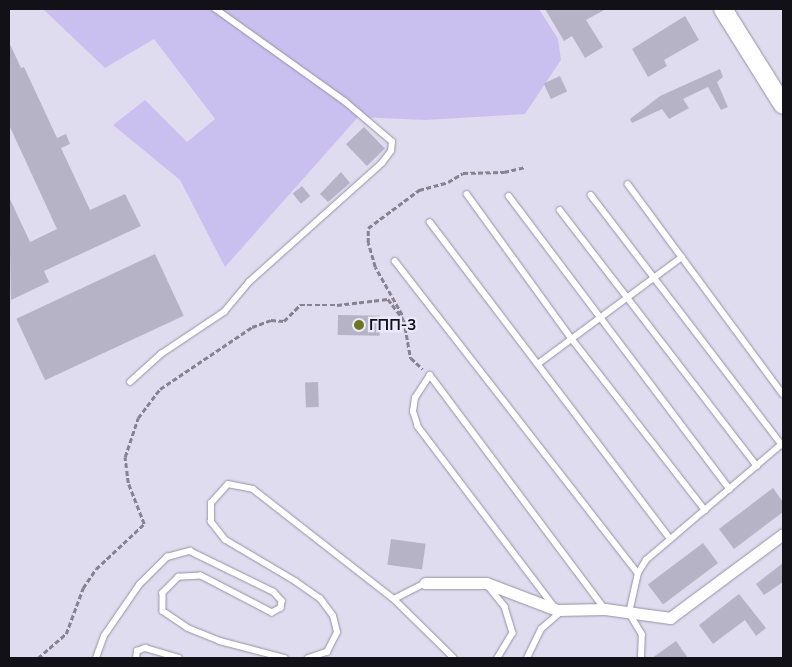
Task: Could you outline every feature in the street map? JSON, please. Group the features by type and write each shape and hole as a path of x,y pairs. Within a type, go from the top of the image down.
{"main road":[{"path":"728,11 783,105"}],"street":[{"path":"425,582 486,583 557,610 605,609 670,618 783,534"}],"lane":[{"path":"130,382 161,354 224,312 249,282 364,180 391,151 392,142 345,102 215,9"},
{"path":"628,184 783,394"},
{"path":"467,194 572,339 706,510"},
{"path":"591,195 656,277 782,444 646,560 638,573 629,613 642,635 641,658"},
{"path":"509,196 730,489"},
{"path":"560,210 757,466"},
{"path":"430,222 671,539"},
{"path":"538,364 682,257"},
{"path":"395,261 638,573"},
{"path":"557,610 418,427 414,412 415,398 430,375 605,609"},
{"path":"308,658 327,652 337,632 334,616 320,599 296,582 226,540 211,522 211,503 228,484 253,489 394,599 454,658"},
{"path":"96,658 104,636 139,585 167,557 190,551 274,592 282,601 281,608 272,613 264,610 201,576 179,577 162,593 164,611 188,628 220,641 285,658"},
{"path":"394,599 425,582"},
{"path":"486,583 505,607 513,633 498,658"},
{"path":"527,658 541,628 563,610 569,610"},
{"path":"136,658 137,651 145,648 179,658"}],"path":[{"path":"38,658 66,634 83,588 96,569 144,524 128,483 125,457 138,418 160,390 252,327 271,320 284,320 300,305 337,305 388,299 404,320 411,358 430,375"}],"shaded area":[{"path":"43,9 539,9 558,39 561,60 525,114 425,120 358,117 225,267 180,180 113,125 145,100 187,142 215,119 154,39 105,68"}],"building":[{"path":"545,9 606,9 586,20 603,47 585,58 572,36 564,41"},
{"path":"685,16 699,40 664,60 667,66 648,77 632,49"},
{"path":"9,42 21,68 24,67 57,138 66,134 70,144 61,148 90,210 125,194 141,226 44,271 49,282 11,300 9,197 30,242 57,229 9,125"},
{"path":"720,69 723,77 717,82 728,107 721,110 708,87 683,99 689,108 669,119 662,109 632,123 630,119 660,96"},
{"path":"560,76 567,91 551,99 544,84"},
{"path":"364,127 385,149 367,166 346,144"},
{"path":"341,172 350,183 328,202 320,194"},
{"path":"302,186 310,196 301,204 293,194"},
{"path":"155,254 184,316 45,380 16,319"},
{"name":"ГПП-3","path":"338,315 380,316 380,336 338,335"},
{"path":"305,382 318,382 319,407 306,407"},
{"path":"773,488 783,502 783,512 734,549 719,529"},
{"path":"391,539 426,544 422,570 387,565"},
{"path":"703,543 718,563 663,604 648,585"},
{"path":"783,563 783,582 764,595 756,584"},
{"path":"739,594 766,628 756,636 745,620 713,644 699,625"},
{"path":"676,641 688,658 652,658"}],"place":[{"name":"ГПП-3","path":"359,325"}]}
